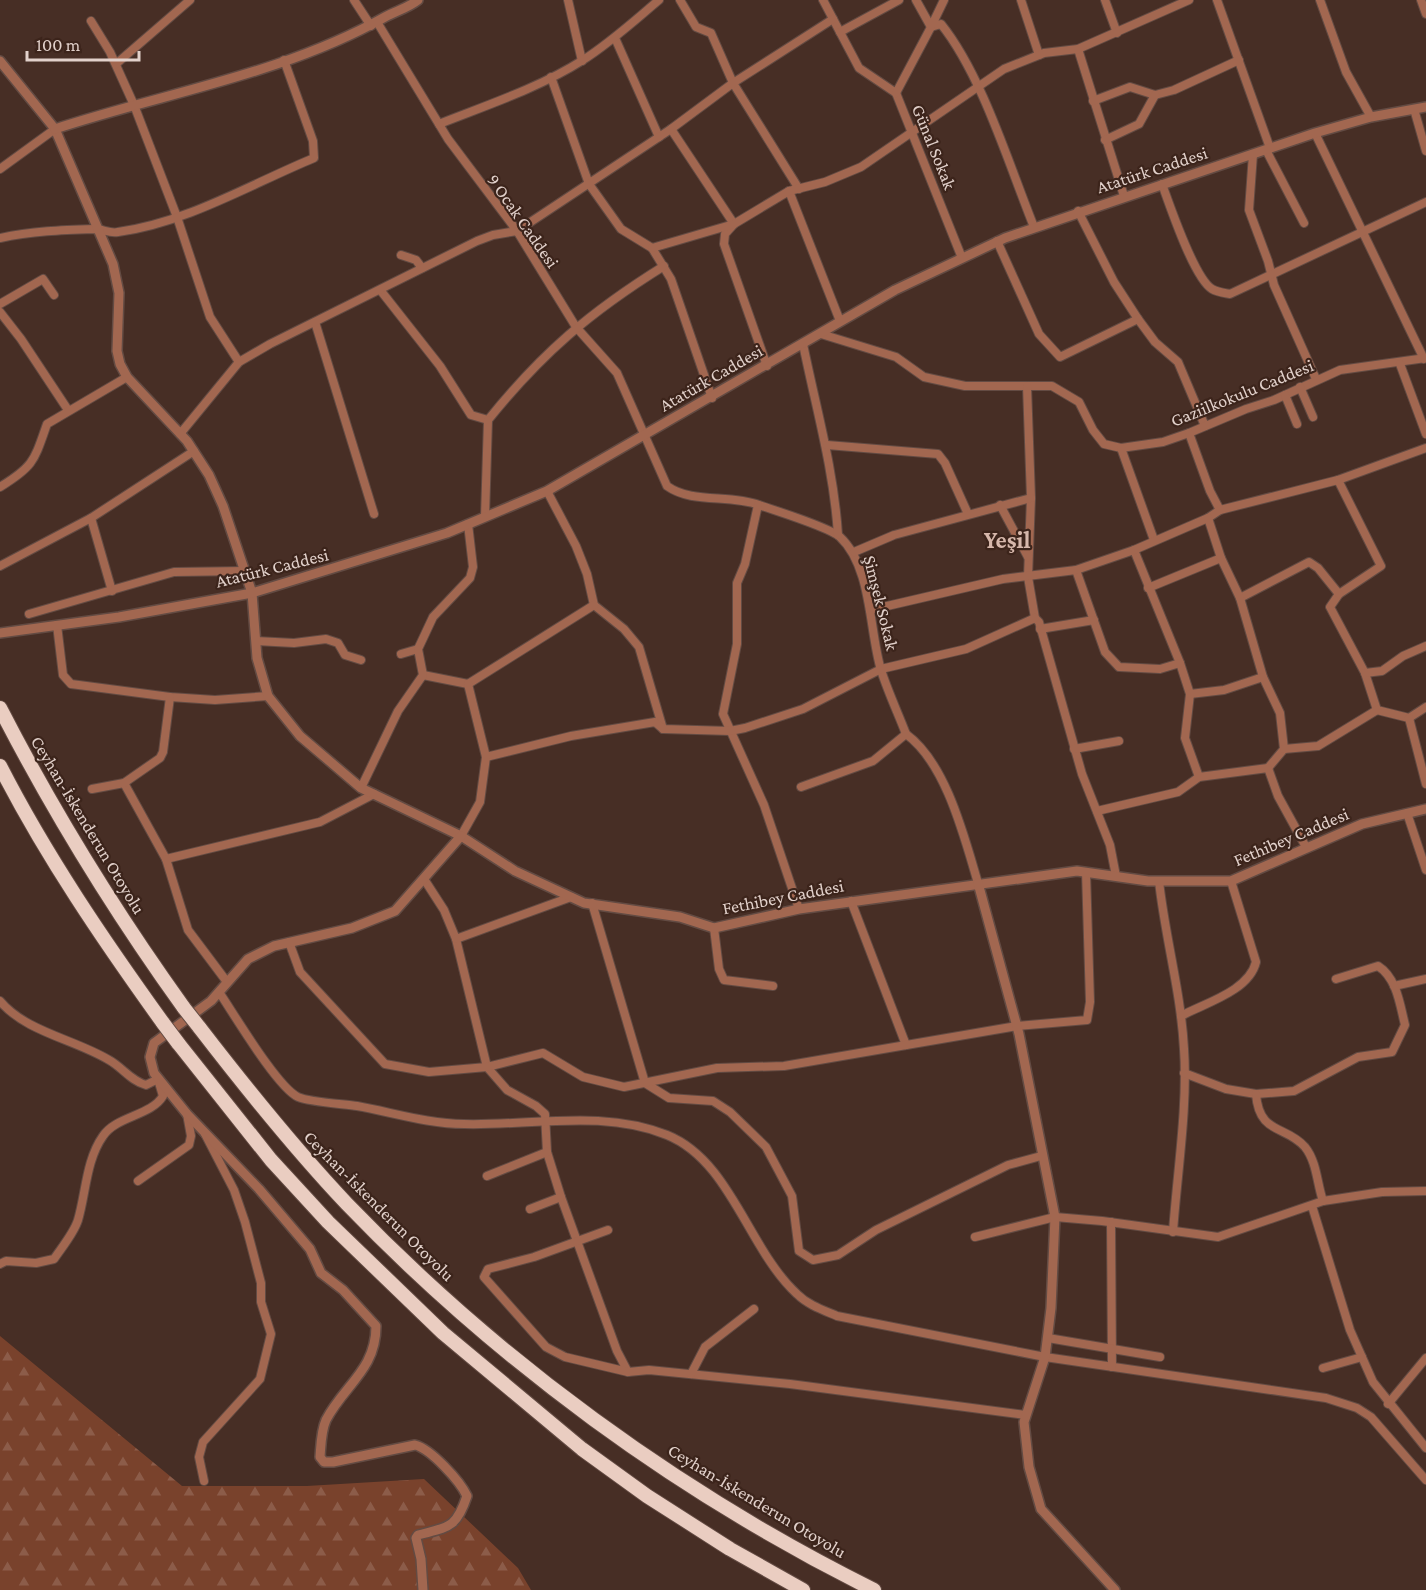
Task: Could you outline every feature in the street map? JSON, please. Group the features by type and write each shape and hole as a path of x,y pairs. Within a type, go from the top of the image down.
{"highway":[{"name":"Ceyhan-İskenderun Otoyolu","path":"0,708 35,776 89,868 141,949 184,1008 291,1143 347,1204 470,1321 531,1371 668,1469 745,1519 874,1590"},
{"path":"0,766 67,882 120,963 178,1043 271,1160 321,1215 443,1333 582,1449 647,1496 730,1549 803,1590"}],"street":[{"path":"116,64 190,0"},
{"name":"9 Ocak Caddesi","path":"354,0 374,24 478,181 517,231 576,327 617,373 646,434"},
{"path":"388,16 405,0"},
{"path":"0,169 55,129 284,60 354,35 417,0"},
{"path":"568,0 582,61"},
{"path":"439,124 551,77 582,61 615,38 659,0"},
{"path":"680,0 696,27 711,33 733,83 799,189"},
{"name":"Günal Sokak","path":"823,0 859,68 896,93 914,133 962,258"},
{"path":"840,32 899,0"},
{"path":"916,0 932,27"},
{"path":"896,93 944,0"},
{"path":"1021,0 1039,55"},
{"path":"1105,0 1118,33"},
{"path":"652,248 734,224 789,191 861,168 1004,69 1039,55 1078,49 1189,0"},
{"path":"1217,0 1268,149 1304,223"},
{"path":"1320,0 1346,72 1371,117"},
{"path":"1421,0 1426,14"},
{"path":"180,434 239,362 422,268 493,235 517,231 671,129 733,83 833,19"},
{"path":"91,21 116,64 134,105 177,218 210,317 239,362"},
{"path":"932,27 942,24 957,43 978,88 1034,227"},
{"path":"615,38 659,137"},
{"path":"1078,49 1124,196"},
{"path":"0,238 26,232 99,229 114,233 177,218 314,158 313,141 284,60"},
{"path":"1093,101 1130,87 1155,95 1174,90 1239,60"},
{"path":"0,61 55,129 99,229 113,264 119,293 117,351 120,364 127,377 47,424 35,457 21,476 1,484"},
{"path":"551,77 589,184 621,229 652,248 671,279 712,398"},
{"path":"1105,140 1139,124 1155,95"},
{"name":"Atatürk Caddesi","path":"0,633 119,617 252,593 414,544 547,491 712,398 840,321 997,241 1315,133 1371,117 1426,107"},
{"path":"1414,109 1426,150"},
{"path":"671,129 734,224"},
{"path":"1315,133 1425,359"},
{"path":"1253,154 1249,210 1274,285 1293,332 1316,379"},
{"path":"1162,184 1186,247 1211,288 1230,294 1426,202"},
{"path":"789,191 840,321"},
{"path":"1078,212 1114,282 1138,319 1155,342 1178,362 1205,426"},
{"path":"734,224 725,234 724,244 767,366"},
{"path":"997,241 1040,334 1060,357 1138,319"},
{"path":"400,255 416,260 422,268"},
{"path":"485,517 488,420 520,380 576,327 618,295 664,267"},
{"path":"0,304 43,279 54,295"},
{"path":"381,291 440,366 471,415 488,420"},
{"path":"0,312 21,339 68,410"},
{"path":"315,322 374,514"},
{"path":"821,334 896,357 924,377 965,386 1052,386 1067,394 1079,402 1092,430 1104,444 1121,448 1155,540"},
{"path":"803,344 816,410 827,446 838,535"},
{"name":"Gaziilkokulu Caddesi","path":"1121,448 1163,442 1189,433 1340,370 1425,359"},
{"path":"1400,364 1426,434"},
{"name":"Fethibey Caddesi","path":"127,377 180,434 209,475 223,506 252,593 257,658 268,696 300,736 361,788 461,836 515,871 584,903 680,917 714,928 799,909 851,901 978,883 1086,872 1159,881 1231,881 1362,824 1426,809"},
{"path":"1027,386 1031,498 1028,577 1035,618 1074,749 1110,845 1116,876"},
{"path":"1300,387 1313,417"},
{"path":"1284,395 1297,424"},
{"path":"1189,433 1210,491 1220,510"},
{"name":"Şimşek Sokak","path":"646,434 667,486 679,494 739,498 838,535 854,552 870,610 881,669 906,734"},
{"path":"827,446 938,454 945,463 968,513"},
{"path":"870,610 953,593 1002,579 1076,570 1134,550 1208,518 1220,510 1338,480 1426,448"},
{"path":"0,566 91,518 194,451"},
{"path":"1338,480 1381,566 1339,594 1329,607 1365,673 1377,710"},
{"path":"547,491 576,546 587,574 594,605 624,629 639,648 663,729"},
{"path":"854,552 894,535 968,513 1031,498"},
{"path":"758,505 745,564 737,582 737,644 723,714 764,805 799,909"},
{"path":"1000,505 1028,558"},
{"path":"91,518 112,591"},
{"path":"1208,518 1221,558 1240,598 1263,677 1280,713 1284,749"},
{"path":"361,788 398,711 423,675 418,650 433,618 470,578 473,567 468,524"},
{"path":"1134,550 1180,663 1190,694 1185,738 1199,777"},
{"path":"1148,588 1221,558"},
{"path":"1240,598 1309,562 1318,568 1339,594"},
{"path":"1076,570 1105,652 1119,667 1160,669 1180,663"},
{"path":"29,614 174,572 245,571"},
{"path":"423,675 468,684 594,605"},
{"path":"486,757 571,735 655,722 663,729 730,731 803,709 881,669 966,649 1035,618"},
{"path":"1040,629 1094,620"},
{"path":"57,625 63,675 71,684 170,697 215,700 268,696"},
{"path":"256,641 294,643 326,639 338,643 345,655 361,660"},
{"path":"1365,673 1382,672 1403,656 1426,646"},
{"path":"401,654 418,650"},
{"path":"1190,694 1224,690 1263,677"},
{"path":"0,1264 6,1261 36,1263 54,1259 77,1222 88,1171 103,1135 128,1118 159,1103 163,1096 150,1057 154,1043 212,1001 248,959 289,942 352,928 395,911 461,836 480,802 486,757 468,684"},
{"path":"92,789 124,783 155,762 164,752 170,697"},
{"path":"1098,811 1178,792 1199,777 1268,768 1284,749 1318,746 1377,710 1409,718 1426,707"},
{"path":"1409,718 1426,784"},
{"path":"801,787 873,761 906,734 919,744 935,767 962,831 1017,1026 1041,1156 1055,1217 1048,1338 1045,1357 1024,1422 1029,1467 1041,1509 1115,1590"},
{"path":"1074,749 1119,741"},
{"path":"1268,768 1278,796 1306,847"},
{"path":"124,783 166,859 188,930 227,982"},
{"path":"166,859 320,822 374,794"},
{"path":"1407,813 1426,870"},
{"path":"289,942 300,972 385,1064 429,1071 487,1067 543,1053 599,1083 624,1087 717,1068 784,1066 1017,1026 1087,1020 1089,1016 1086,872"},
{"path":"424,879 444,910 456,939 487,1067 507,1090 536,1106 545,1114 548,1152 561,1197 617,1351 628,1372"},
{"path":"1159,881 1164,930 1181,1016 1185,1073 1173,1232"},
{"path":"1181,1016 1240,986 1254,969 1256,962 1231,881"},
{"path":"456,939 571,897"},
{"path":"851,901 906,1045"},
{"path":"592,903 645,1083 669,1098 713,1101 730,1112 766,1147 792,1196 799,1251 813,1260 838,1255 876,1230 1008,1165 1041,1156"},
{"path":"714,928 719,969 724,980 773,986"},
{"path":"1185,1073 1226,1089 1256,1094 1294,1091 1358,1057 1392,1052 1406,1025 1394,986 1386,971 1378,966 1336,979"},
{"path":"1394,986 1426,979"},
{"path":"219,992 272,1071 298,1097 462,1125 600,1121 634,1124 685,1144 700,1155 714,1172 774,1269 798,1296 816,1308 837,1316 1045,1357 1326,1398 1357,1408 1371,1417 1426,1480"},
{"path":"0,1001 12,1016 109,1060 137,1083 146,1085 158,1079"},
{"path":"158,1079 187,1114 310,1248 321,1273 342,1290 376,1326 376,1341 369,1361 326,1420 320,1457 324,1462 415,1445 426,1448 462,1484 467,1496 456,1520 450,1527 418,1535 416,1538 422,1559 423,1590"},
{"path":"1256,1094 1257,1108 1263,1119 1305,1148 1315,1169 1323,1202"},
{"path":"138,1180 189,1145 191,1136 187,1114"},
{"path":"204,1130 234,1191 245,1222 261,1283 261,1302 271,1334 260,1378 203,1442 200,1457 204,1481"},
{"path":"487,1176 548,1152"},
{"path":"975,1236 1055,1217 1111,1222 1218,1237 1323,1202 1382,1192 1426,1191"},
{"path":"530,1209 561,1197"},
{"path":"1312,1206 1350,1329 1373,1382 1388,1404 1426,1448"},
{"path":"1111,1222 1112,1367"},
{"path":"608,1230 534,1257 488,1269 484,1277 546,1347 564,1357 628,1372 649,1370 790,1384 1026,1415"},
{"path":"691,1374 705,1347 754,1309"},
{"path":"1048,1338 1112,1347 1160,1357"},
{"path":"1323,1368 1362,1356"},
{"path":"1388,1404 1426,1358"}],"green space":[{"path":"0,1336 182,1486 307,1486 424,1479 518,1568 531,1590 0,1590"}],"district":[{"name":"Yeşil","path":"1007,540"}]}
